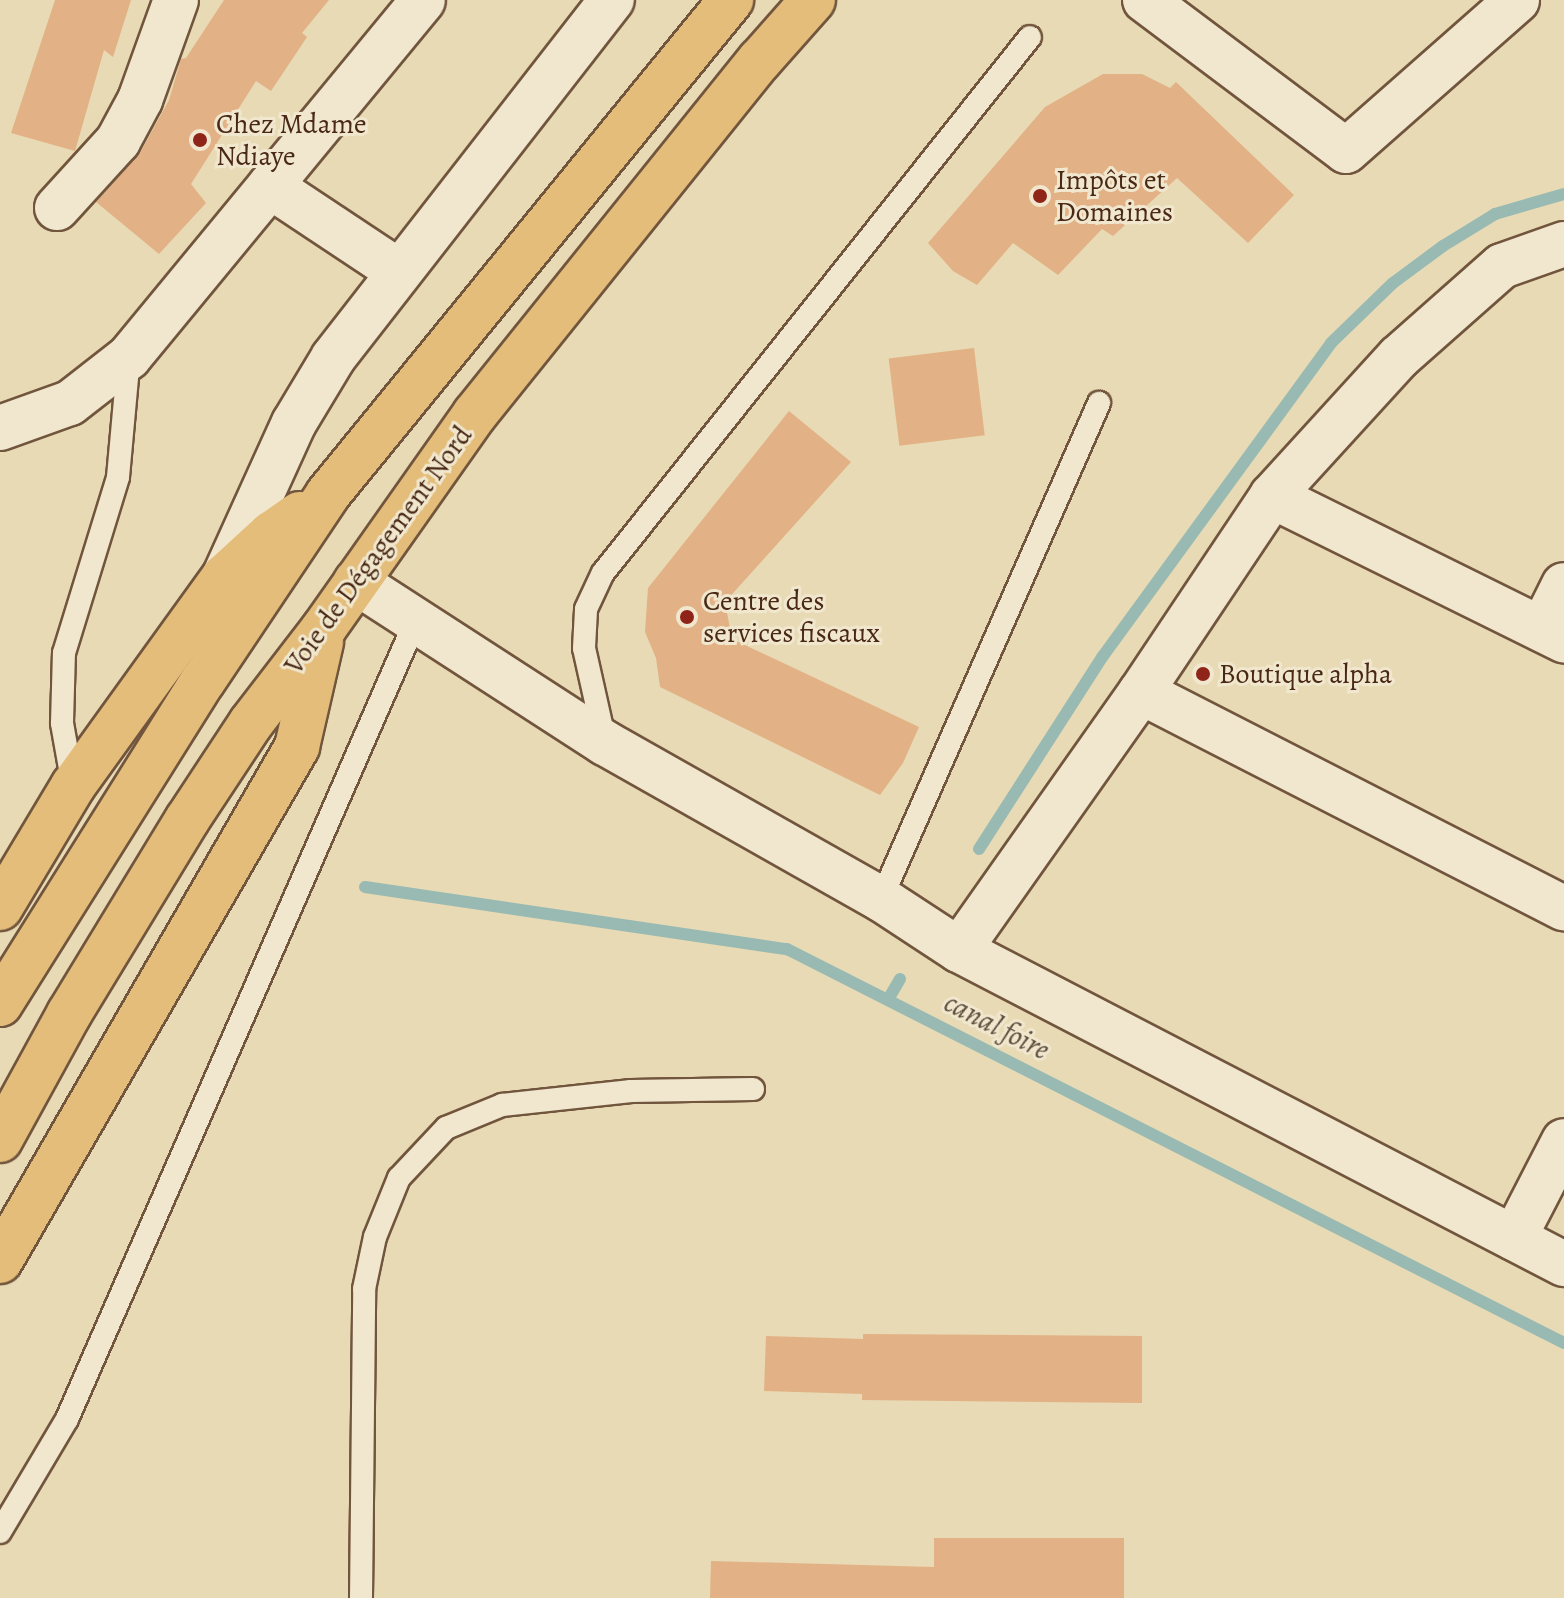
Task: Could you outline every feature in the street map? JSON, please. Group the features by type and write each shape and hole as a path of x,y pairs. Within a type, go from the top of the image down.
{"highway":[{"path":"7,991 328,494 731,0"},
{"name":"Voie de Dégagement Nord","path":"0,1140 69,1014 187,820 251,723 324,628 475,414 741,83 813,0"},
{"path":"0,908 73,786 224,577 271,534 328,494"},
{"path":"0,1261 297,747 324,628"}],"street":[{"path":"57,208 118,141 140,100 176,0"},
{"path":"0,428 70,403 129,357 423,0"},
{"path":"224,577 294,423 333,358 612,0"},
{"path":"1145,0 1346,151 1517,0"},
{"path":"270,186 398,271"},
{"path":"959,950 1141,692 1272,496 1399,357 1502,266 1564,244"},
{"path":"1272,496 1553,634 1564,585"},
{"path":"356,582 605,743 881,899 959,950 1564,1264"},
{"path":"1141,692 1564,908"},
{"path":"1514,1238 1564,1141"}],"lane":[{"path":"605,743 584,648 586,609 603,573 1030,37"},
{"path":"73,786 62,723 64,653 118,477 129,357"},
{"path":"881,899 1099,403"},
{"path":"0,1532 67,1419 416,620"},
{"path":"361,1598 364,1289 375,1237 399,1178 446,1128 502,1105 631,1091 753,1089"}],"building":[{"path":"55,0 131,0 113,57 104,50 75,151 11,133"},
{"path":"224,0 329,0 302,33 307,37 271,91 256,81 191,184 206,203 159,254 96,202 140,153 169,100 181,59 186,58"},
{"path":"1103,74 1142,74 1170,88 1176,82 1294,195 1248,243 1177,178 1113,236 1102,229 1058,275 1013,243 977,285 953,271 928,243 1045,107"},
{"path":"974,348 985,435 899,446 889,358"},
{"name":"Centre des services fiscaux","path":"789,411 851,462 725,602 732,639 919,727 903,763 880,795 660,687 656,658 645,632 648,588"},
{"path":"863,1334 1142,1336 1142,1403 862,1400 862,1394 764,1391 766,1336 863,1339"},
{"path":"934,1538 1124,1538 1124,1598 710,1598 711,1561 934,1567"}],"waterway":[{"path":"979,849 1103,656 1331,343 1393,283 1443,246 1495,214 1564,194"},
{"name":"canal foire","path":"365,887 787,949 1564,1343"},
{"path":"889,998 900,979"}],"place":[{"name":"Chez Mdame Ndiaye","path":"200,140"},
{"name":"Impôts et Domaines","path":"1040,196"},
{"name":"Centre des services fiscaux","path":"687,617"},
{"name":"Boutique alpha","path":"1203,674"}]}
